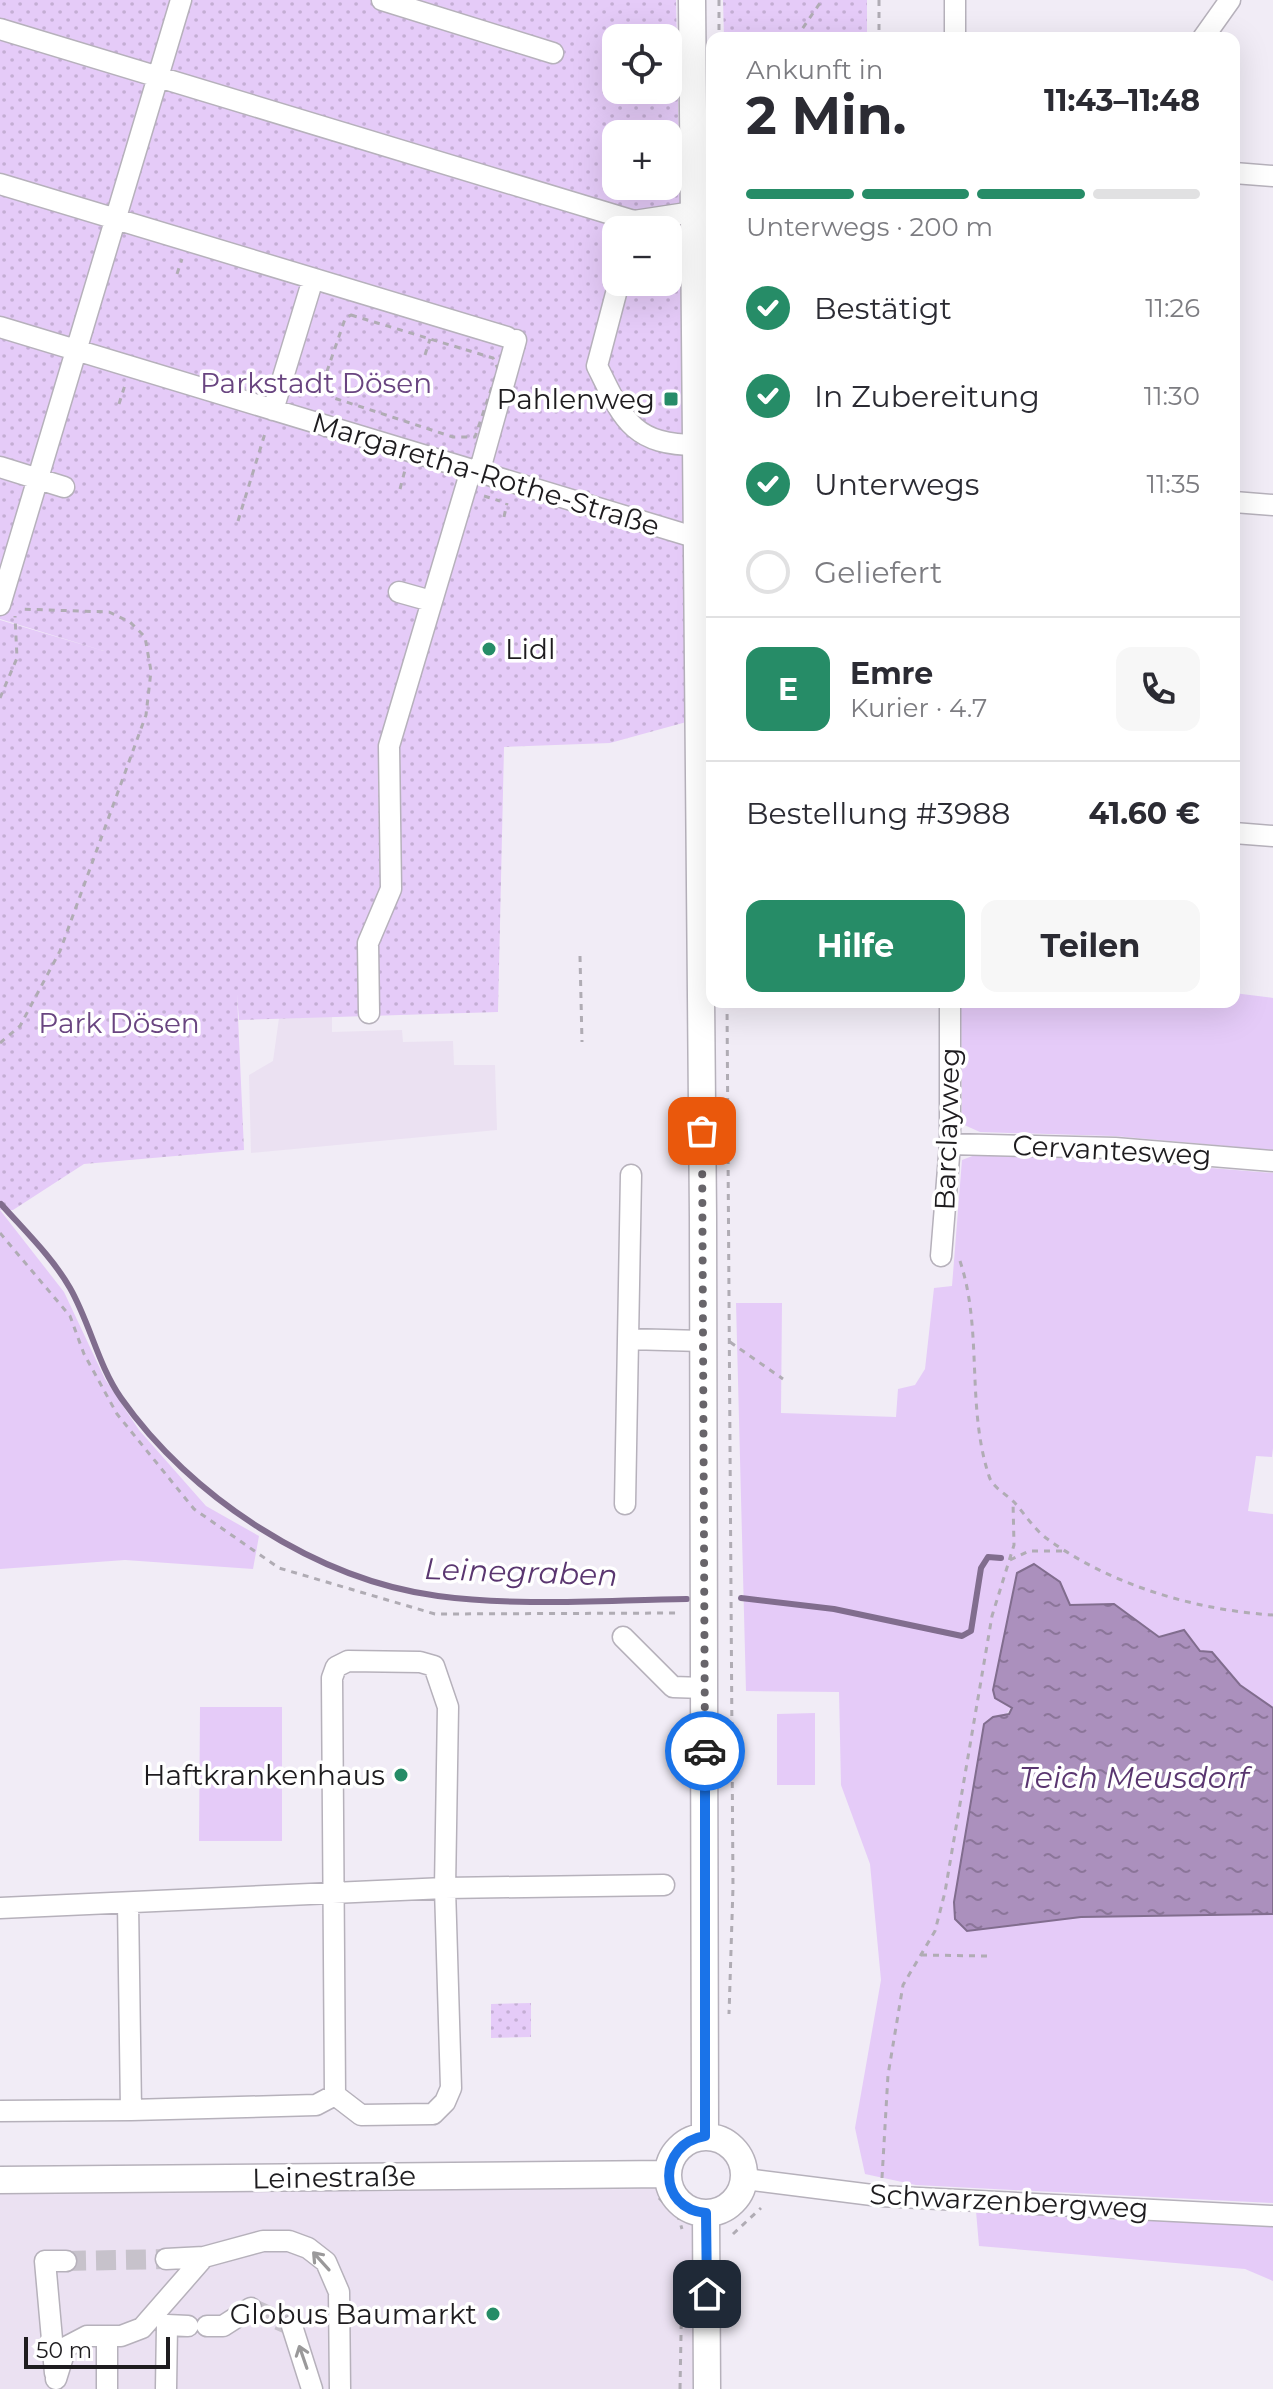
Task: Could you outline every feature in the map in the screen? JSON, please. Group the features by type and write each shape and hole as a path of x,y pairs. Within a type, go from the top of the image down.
{"main road":[{"path":"692,0 705,2136"},
{"path":"705,2136 732,2146 741,2159 745,2179 738,2197 730,2205 706,2213 680,2203 670,2190 660,2184 680,2146 705,2136"},
{"name":"Leinestraße","path":"0,2180 660,2184"},
{"path":"706,2213 707,2389"}],"street":[{"path":"0,605 181,0"},
{"path":"382,0 427,7 553,53"},
{"path":"955,0 955,32"},
{"path":"1207,32 1230,0"},
{"path":"0,29 604,216"},
{"path":"1240,173 1273,176"},
{"path":"0,184 512,339 475,471 465,491 389,746 391,889 368,943 369,1013"},
{"path":"675,216 693,212"},
{"path":"273,410 313,279"},
{"path":"615,296 597,366 629,425 648,439 669,445 697,445"},
{"name":"Margaretha-Rothe-Straße","path":"0,327 697,538"},
{"path":"0,467 64,487"},
{"path":"1240,502 1273,505"},
{"path":"399,592 431,601"},
{"path":"1240,833 1273,836"},
{"name":"Barclayweg","path":"941,1256 950,1144 950,1008"},
{"name":"Cervantesweg","path":"950,1144 1115,1148 1273,1161"},
{"path":"625,1504 631,1175"},
{"path":"628,1339 702,1341"},
{"path":"623,1637 673,1687 704,1688"},
{"path":"348,1661 420,1662 434,1666 443,1683 448,1707 445,1888 451,2088 445,2102 433,2114 361,2115 335,2095 332,1678 336,1667 348,1661"},
{"path":"0,1908 445,1888 664,1885"},
{"path":"128,1903 131,2110"},
{"path":"0,2111 316,2105 335,2095"},
{"name":"Schwarzenbergweg","path":"745,2179 880,2196 1273,2216"},
{"path":"166,2259 204,2257 263,2241 289,2241 308,2248 326,2262 339,2292 340,2389"},
{"path":"142,2328 168,2294 204,2257"},
{"path":"56,2384 45,2261 66,2261"},
{"path":"56,2384 66,2347 87,2336 107,2336 167,2325 223,2326 251,2308"},
{"path":"166,2389 167,2325"},
{"path":"292,2326 312,2389"},
{"path":"107,2336 107,2389"}],"path":[{"path":"719,0 719,32"},
{"path":"800,32 822,0"},
{"path":"879,0 879,32"},
{"path":"351,315 493,358 498,369 475,437 453,437 334,398 325,377 345,319 351,315"},
{"path":"238,521 273,410"},
{"path":"465,491 507,503 504,517"},
{"path":"0,698 17,658 15,609 109,612 130,622 145,637 151,671 141,729 60,951 20,1026 0,1043"},
{"path":"580,956 582,1042"},
{"path":"727,1008 733,1842 729,2014"},
{"path":"0,1233 70,1316 84,1354 117,1414 194,1509 279,1568 435,1614 704,1614"},
{"path":"941,1256 960,1261 972,1301 984,1454 990,1481 1013,1501 1044,1536 1089,1565 1151,1591 1226,1612 1273,1615"},
{"path":"729,1341 783,1379"},
{"path":"881,2183 886,2144 885,2105 903,1985 935,1931 945,1892 992,1616 1014,1545 1013,1501"},
{"path":"1010,1560 1029,1551 1066,1551"},
{"path":"921,1955 988,1956"},
{"path":"660,2184 678,2216 683,2234"},
{"path":"733,2234 761,2208"},
{"path":"680,2389 682,2280"}],"shaded area":[{"path":"332,1011 332,1032 402,1030 403,1042 453,1041 454,1065 495,1065 497,1130 251,1153 249,1075 273,1061 279,1018"},
{"path":"0,2180 668,2183 680,2203 698,2213 707,2389 0,2389"}],"green space":[{"name":"Parkstadt Dösen","path":"0,0 676,0 676,24 602,24 602,104 678,104 678,120 602,120 602,200 680,200 680,216 602,216 602,296 682,296 690,721 610,743 504,747 498,1012 239,1020 237,994 244,1150 84,1164 13,1210 0,1210 0,620 104,651 0,619"},
{"path":"723,0 867,0 867,32 724,32"},
{"path":"1240,994 1273,998 1273,1150 1114,1136 980,1132 962,1124 961,1008 1240,1008"},
{"path":"975,1155 1113,1160 1273,1173 1273,1448 1272,1457 1256,1456 1248,1511 1273,1514 1273,1708 1240,1685 1212,1653 1200,1651 1184,1630 1159,1638 1114,1604 1070,1605 1060,1582 1017,1573 993,1690 1012,1707 1004,1717 967,1931 1081,1917 1273,1914 1273,2203 916,2185 865,2174 855,2128 881,1980 870,1864 841,1785 839,1692 746,1691 736,1303 782,1303 781,1413 896,1417 898,1389 915,1385 925,1369 934,1288 952,1286 962,1160"},
{"path":"0,1210 64,1292 105,1379 139,1430 206,1506 259,1536 253,1569 125,1560 0,1569"},
{"path":"200,1707 282,1707 282,1841 199,1841"},
{"path":"815,1713 815,1785 777,1785 777,1714"},
{"path":"531,2003 531,2037 491,2038 491,2004"},
{"path":"976,2211 1273,2225 1273,2281 1245,2269 979,2246"}],"water":[{"name":"Teich Meusdorf","path":"1034,1564 1060,1582 1070,1605 1114,1604 1159,1637 1184,1630 1200,1651 1212,1652 1240,1685 1273,1708 1273,1914 1081,1917 967,1931 955,1919 954,1902 984,1724 993,1717 1009,1714 1012,1708 995,1698 993,1690 1017,1573"}],"waterway":[{"name":"Leinegraben","path":"1,1204 63,1277 77,1301 113,1385 149,1434 220,1500 260,1528 347,1572 392,1587 438,1596 531,1602 687,1599"},
{"name":"Leinegraben","path":"741,1598 834,1609 962,1636 971,1631 981,1568 988,1557 1001,1558"}],"tunnel":[{"path":"66,2261 166,2259"},
{"path":"251,2308 292,2326"}],"way so far":[{"path":"702,1131 705,1751"}],"place":[{"name":"Pahlenweg","path":"671,399"},
{"name":"Lidl","path":"489,649"},
{"name":"Haftkrankenhaus","path":"401,1775"},
{"name":"Globus Baumarkt","path":"493,2314"}],"route":[{"path":"705,1751 705,2136 686,2142 676,2151 669,2163 668,2183 680,2203 691,2211 706,2213 707,2294"}],"park label":[{"name":"Park Dösen","path":"119,1023"}]}
